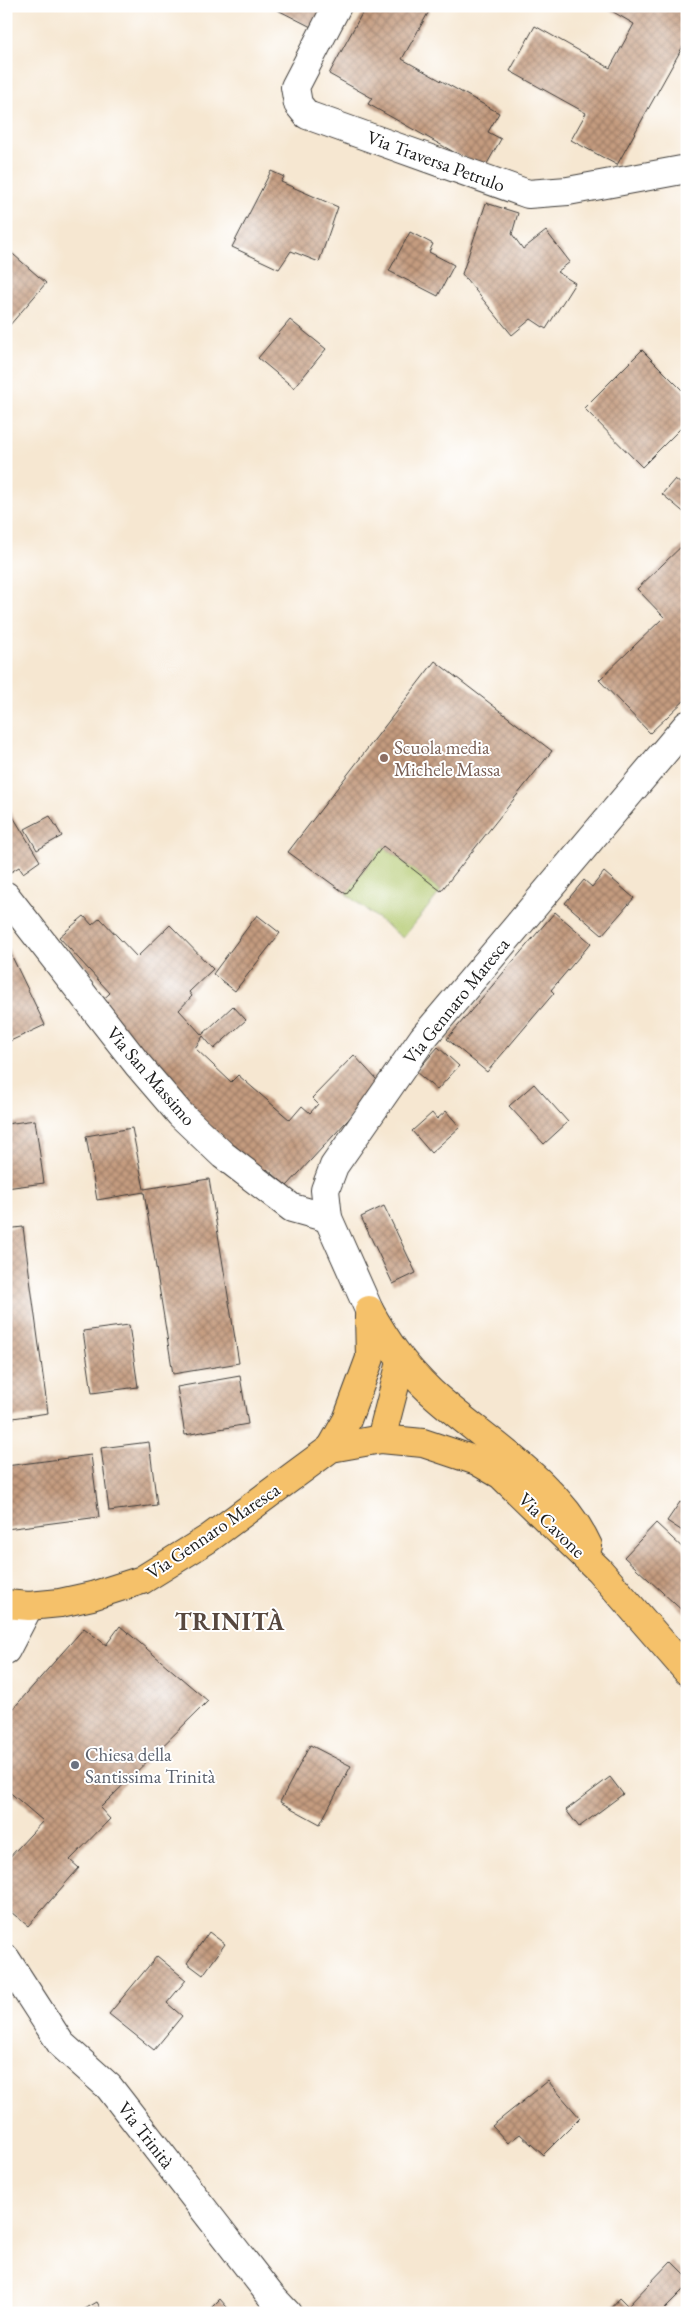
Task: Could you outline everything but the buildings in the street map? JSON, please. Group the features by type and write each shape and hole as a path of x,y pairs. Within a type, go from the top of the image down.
{"main road":[{"path":"369,1310 386,1343 401,1362 431,1392 549,1492 579,1526 599,1570"},
{"path":"331,1448 347,1420 370,1358 369,1310"},
{"path":"381,1440 401,1362"},
{"name":"Via Gennaro Maresca","path":"18,1605 92,1596 142,1580 208,1539 331,1448 381,1440"},
{"name":"Via Cavone","path":"381,1440 424,1443 477,1460 501,1475 599,1570 687,1670"}],"street":[{"name":"Via Traversa Petrulo","path":"337,6 295,87 298,104 307,115 528,194 568,191 687,169"},
{"name":"Via Gennaro Maresca","path":"369,1310 328,1218 325,1190 334,1166 423,1038 687,725"},
{"name":"Via San Massimo","path":"6,896 138,1065 180,1114 223,1155 292,1208 328,1218"},
{"path":"6,1650 18,1605"},
{"name":"Via Trinità","path":"6,1959 61,2044 109,2087 286,2313"}],"green space":[{"path":"383,846 441,891 403,938 346,894"}],"place":[{"name":"Scuola media Michele Massa","path":"384,758"},
{"name":"Chiesa della Santissima Trinità","path":"75,1765"}],"district":[{"name":"TRINITÀ","path":"230,1621"}]}
